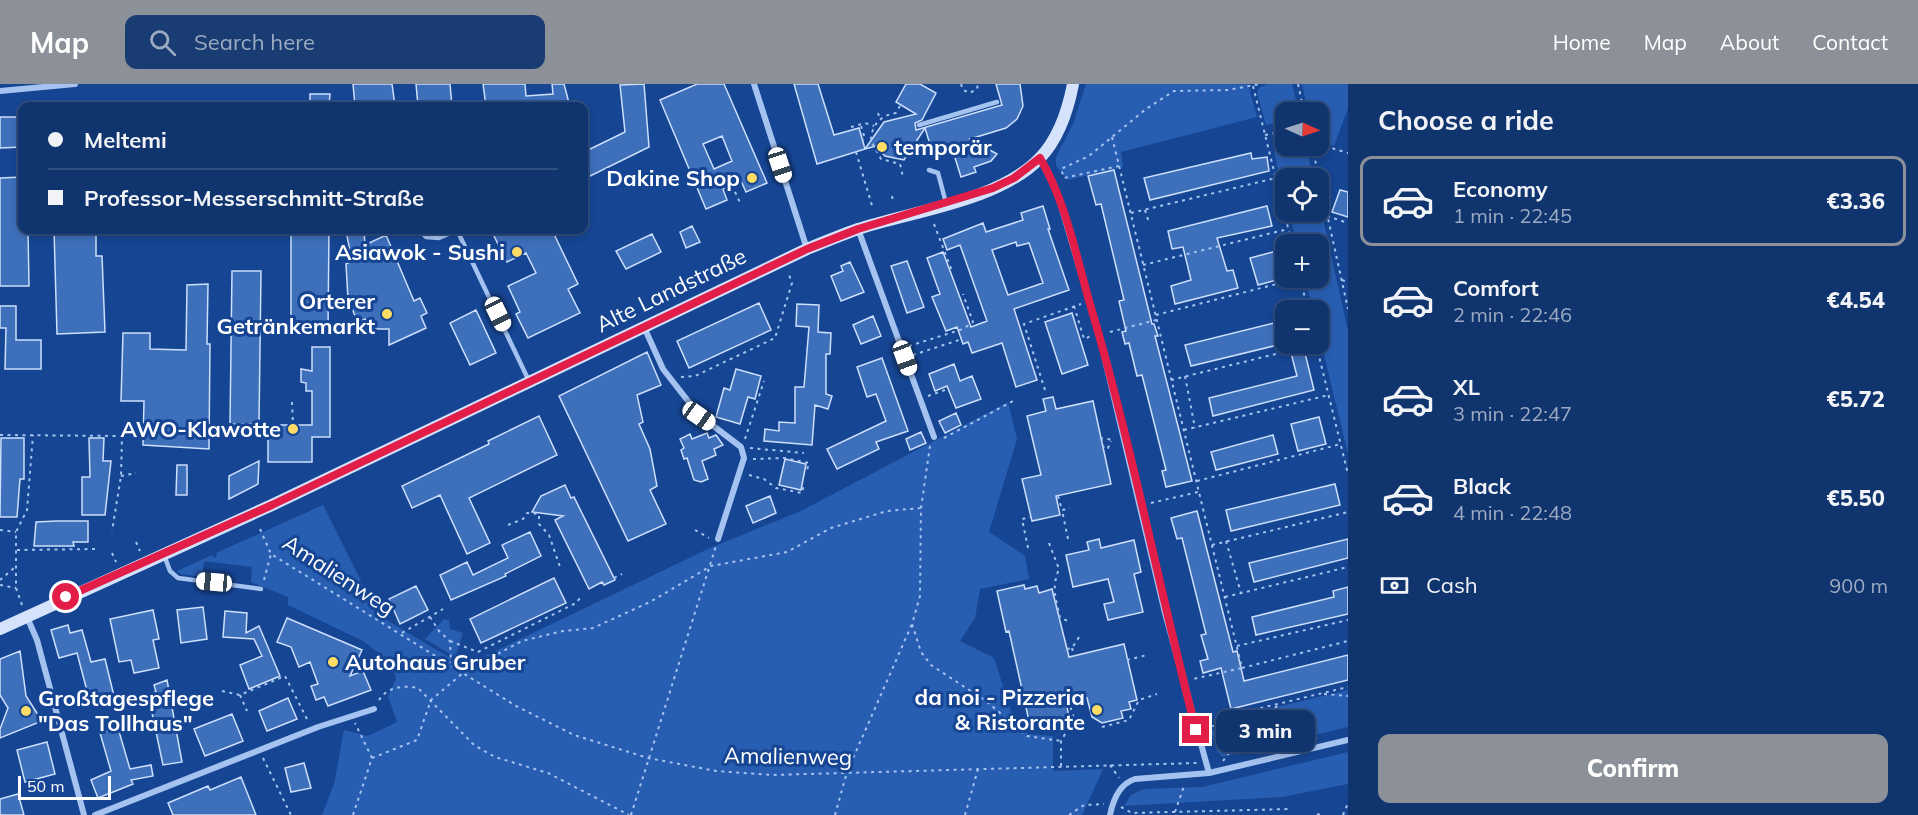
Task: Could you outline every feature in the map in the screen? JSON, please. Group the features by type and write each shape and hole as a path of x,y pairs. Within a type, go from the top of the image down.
{"main road":[{"name":"Alte Landstraße","path":"0,628 252,514 807,249 858,229 993,188 1014,178 1040,158 1059,129 1074,84"}],"street":[{"path":"0,91 75,84"},
{"path":"754,84 807,249"},
{"path":"1040,158 1057,192 1099,334 1165,613 1209,773"},
{"path":"858,229 935,436"},
{"path":"644,326 663,369 699,416 736,440 741,447 744,458 737,472 715,539"},
{"path":"26,616 37,640 84,815"},
{"path":"95,815 312,729 374,709"},
{"path":"1110,815 1112,805 1124,785 1135,779 1209,773 1348,740"}],"lane":[{"path":"920,125 998,102"},
{"path":"928,170 938,173 946,203"},
{"path":"423,234 426,237 439,238 448,234"},
{"path":"460,234 529,381"},
{"path":"163,553 170,571 178,578 261,589"}],"path":[{"path":"961,84 965,92 973,93 978,84"},
{"path":"1120,165 1064,178 1061,169 1089,156 1146,109 1174,91 1252,87 1260,84"},
{"path":"1298,84 1302,102"},
{"path":"1252,87 1275,174"},
{"path":"900,106 896,113 880,119 874,126 871,141 881,159 900,164 903,177"},
{"path":"878,113 880,119"},
{"path":"851,127 865,123 874,126"},
{"path":"861,126 863,139 871,141"},
{"path":"1265,135 1275,133"},
{"path":"1112,137 1242,668"},
{"path":"1329,147 1348,153"},
{"path":"856,152 873,209"},
{"path":"1131,213 1275,178"},
{"path":"732,185 740,203"},
{"path":"892,196 893,202"},
{"path":"1145,210 1149,224"},
{"path":"1329,216 1348,223"},
{"path":"1329,221 1348,309"},
{"path":"1286,222 1289,234"},
{"path":"934,224 952,271"},
{"path":"1143,265 1288,229"},
{"path":"677,377 695,376 775,338 792,283 789,275"},
{"path":"1342,280 1348,282"},
{"path":"1156,315 1275,284"},
{"path":"902,349 963,329 974,322 963,294"},
{"path":"1045,390 1024,324 1089,301"},
{"path":"1074,306 1084,339 1099,334"},
{"path":"1110,332 1157,320"},
{"path":"916,354 959,340"},
{"path":"1172,380 1275,354"},
{"path":"1318,354 1348,474"},
{"path":"1185,376 1195,428"},
{"path":"764,381 749,432 741,447 804,453"},
{"path":"920,399 945,390"},
{"path":"1184,430 1329,396"},
{"path":"835,815 847,772 912,624 920,596 921,508 935,436 1013,401"},
{"path":"292,402 292,425"},
{"path":"0,435 122,436 121,476 112,531"},
{"path":"17,593 16,532 27,510 33,435"},
{"path":"1101,438 1104,449 1108,448 1111,441"},
{"path":"1197,481 1341,444"},
{"path":"744,458 772,460 785,458 809,463 807,470"},
{"path":"737,472 764,479 776,488 802,493 804,484"},
{"path":"121,476 136,473"},
{"path":"1151,503 1199,491"},
{"path":"1058,496 1068,539"},
{"path":"372,758 417,740 431,700 464,672 522,641 562,631 593,628 650,602 711,566 787,552 831,528 887,511 921,508"},
{"path":"1062,510 1070,508"},
{"path":"1212,545 1348,512"},
{"path":"508,525 523,519 527,513 539,514 539,524 549,535 560,567"},
{"path":"1028,548 1022,519 1031,517"},
{"name":"Amalienweg","path":"260,529 271,554 402,633 516,706 574,735 648,758 716,771 772,775 1207,763"},
{"path":"0,530 16,532"},
{"path":"374,709 384,693 409,686 418,688 474,744 495,757 549,773 630,815 711,566 715,539 695,530"},
{"path":"136,542 141,553"},
{"path":"1226,542 1240,593"},
{"path":"1049,543 1053,559 1059,569 1054,579 1054,589 1060,618 1071,621"},
{"path":"16,550 96,549"},
{"path":"112,554 117,564"},
{"path":"261,589 271,554"},
{"path":"0,580 15,567"},
{"path":"1225,597 1348,567"},
{"path":"614,578 622,574"},
{"path":"0,585 16,588"},
{"path":"430,616 439,632 450,641 478,652 576,603 580,598"},
{"path":"402,633 443,609"},
{"path":"1237,646 1348,620"},
{"path":"912,624 921,652 931,665 986,701 1027,736 1061,741"},
{"path":"1067,649 1072,648 1081,634"},
{"path":"450,641 452,659 450,664"},
{"path":"1193,679 1348,641"},
{"path":"1072,648 1074,656"},
{"path":"1127,660 1147,655"},
{"path":"222,691 240,695 285,676 312,729"},
{"path":"1196,730 1232,721 1240,713 1348,687"},
{"path":"1102,727 1128,720 1139,700 1157,694"},
{"path":"1321,694 1348,696"},
{"path":"240,695 247,711"},
{"path":"1061,766 1061,741 1074,719 1069,710 1070,704 1084,701 1083,699"},
{"path":"1223,761 1247,729 1282,702"},
{"path":"352,716 372,758 353,815"},
{"path":"1056,723 1070,726"},
{"path":"260,750 291,815"},
{"path":"1110,765 1124,785"},
{"path":"965,815 978,769"},
{"path":"1175,812 1184,786"},
{"path":"1343,815 1348,803"},
{"path":"1069,815 1084,805 1112,805 1132,813 1291,809"}],"shaded area":[{"path":"1086,84 1248,84 1257,117 1121,152 1123,167 1068,180 1056,166 1056,157 1073,124"},
{"path":"1267,84 1292,84 1296,102 1275,102 1275,123 1266,125 1257,92 1259,88"},
{"path":"1302,84 1348,84 1348,108 1334,146 1329,144 1329,102 1306,102"},
{"path":"1275,150 1275,156 1308,156 1311,168 1278,168 1274,152"},
{"path":"1292,222 1324,222 1326,234 1294,234"},
{"path":"1329,246 1348,331 1348,454 1324,354 1329,354 1329,300 1310,300 1308,288 1329,288"},
{"path":"1008,402 1017,439 989,532 1025,556 1029,579 980,589 975,618 960,641 994,658 1012,714 1028,734 1053,736 1053,771 1103,769 1082,815 322,815 334,784 344,730 368,736 397,722 388,696 396,679 392,663 363,641 288,605 288,597 251,582 252,567 204,561 202,577 181,574 177,571 212,555 214,558 217,556 216,553 323,505 378,615 464,666 710,548 801,511"},
{"path":"444,619 449,620 450,629 463,633 455,657 425,639"},
{"path":"1348,690 1348,727 1223,757 1217,752 1211,731 1233,724 1240,716"},
{"path":"1348,752 1348,784 1282,797 1124,806 1131,795 1144,789 1202,787"}],"building":[{"path":"353,84 392,84 394,102 355,102"},
{"path":"416,84 450,84 452,102 418,102"},
{"path":"483,84 525,84 526,96 553,94 552,84 564,84 569,102 485,102"},
{"path":"644,84 649,147 588,177 588,150 625,132 620,85"},
{"path":"697,84 724,84 767,183 746,192 741,181 723,189 727,200 706,209 660,100","holes":["722,136 732,161 714,169 703,144"]},
{"path":"794,84 818,84 834,135 859,128 865,149 817,164"},
{"path":"906,84 920,84 936,93 922,120 915,123 916,130 1002,105 996,84 1020,84 1023,106 1017,119 1006,128 970,139 997,154 991,161 974,167 976,172 961,177 951,145 932,151 925,128 904,160 885,156 876,146 865,149 884,122 916,114 896,102"},
{"path":"310,94 330,94 329,102 310,102"},
{"path":"0,117 18,117 18,147 0,148"},
{"path":"1251,153 1252,159 1267,157 1269,171 1150,200 1144,178"},
{"path":"1114,170 1152,324 1158,336 1155,336 1192,481 1166,487 1162,471 1166,470 1142,375 1137,376 1129,343 1125,344 1122,332 1126,331 1119,301 1124,300 1101,204 1096,205 1088,176"},
{"path":"18,177 18,234 28,234 29,286 0,286 0,178"},
{"path":"1340,190 1348,192 1348,217 1332,212"},
{"path":"1043,206 1050,229 1048,229 1069,290 1014,309 1037,380 1016,387 1002,343 972,353 968,342 963,344 957,327 946,331 932,297 940,294 927,258 943,252 971,327 987,321 960,245 947,250 943,239 983,223 986,232 1023,220 1021,213","holes":["1016,242 1017,246 1029,243 1043,283 1008,295 992,250"]},
{"path":"1267,206 1272,226 1217,238 1227,271 1233,270 1238,288 1175,304 1171,286 1191,280 1183,247 1172,249 1168,231"},
{"path":"692,226 700,242 686,248 680,232"},
{"path":"54,234 96,234 96,256 102,256 105,332 57,334"},
{"path":"291,234 329,234 328,329 291,328"},
{"path":"347,234 364,234 365,245 386,235 414,301 420,298 427,313 421,316 426,328 389,345 389,329 369,329 365,319 358,323 348,299 346,264 352,261"},
{"path":"493,234 554,234 578,284 568,289 580,313 528,338 516,314 520,312 508,286 536,273 526,253 507,262"},
{"path":"652,234 661,252 626,269 616,251"},
{"path":"1275,252 1275,280 1258,285 1250,258"},
{"path":"907,261 924,307 907,313 891,266"},
{"path":"850,262 864,292 841,301 831,276 843,271 841,266"},
{"path":"232,271 261,271 259,424 230,424"},
{"path":"208,284 209,449 143,445 144,401 121,401 123,333 150,333 150,349 186,350 187,285"},
{"path":"759,303 771,330 689,368 677,341"},
{"path":"797,304 819,305 818,332 831,333 830,354 826,354 826,394 832,396 828,409 815,405 812,445 764,441 765,429 779,431 779,422 795,423 795,387 804,387 809,327 796,326"},
{"path":"0,306 16,306 16,340 41,340 41,369 5,369 6,328 0,328"},
{"path":"476,310 496,353 470,365 450,323"},
{"path":"1072,313 1088,365 1062,374 1045,322"},
{"path":"873,316 881,336 861,344 853,325"},
{"path":"1275,323 1275,346 1191,366 1185,345"},
{"path":"312,347 330,347 330,437 312,437 312,462 268,462 268,425 312,425 312,391 306,391 306,383 301,382 301,369 312,371"},
{"path":"647,352 661,385 637,395 643,422 639,424 650,449 657,486 650,490 666,524 628,541 559,396"},
{"path":"1291,354 1305,354 1314,390 1213,416 1209,398 1297,376"},
{"path":"882,358 908,431 876,442 879,449 837,469 827,449 886,421 876,394 867,397 857,367"},
{"path":"954,364 960,381 972,376 981,399 956,408 947,386 935,391 929,374"},
{"path":"736,369 761,376 755,399 748,397 740,424 716,417 724,388 730,390"},
{"path":"1053,397 1056,409 1093,401 1111,484 1056,496 1060,515 1032,521 1022,479 1041,475 1027,416 1046,411 1043,399"},
{"path":"956,413 961,425 945,433 939,421"},
{"path":"539,416 557,455 469,498 490,543 467,554 440,495 412,508 402,486 489,444 488,441"},
{"path":"1319,417 1326,444 1298,451 1291,424"},
{"path":"921,432 926,443 910,450 906,439"},
{"path":"707,433 709,438 716,435 723,445 714,449 716,455 702,461 708,479 701,482 694,480 687,458 684,459 681,450 684,448 680,439 690,434 692,439"},
{"path":"1273,435 1278,454 1216,470 1211,452"},
{"path":"1,438 24,438 24,479 20,479 17,517 0,517"},
{"path":"89,438 104,438 103,461 111,461 105,515 82,515 82,477 90,477"},
{"path":"785,459 806,464 801,490 779,485"},
{"path":"259,461 258,484 229,499 229,476"},
{"path":"177,465 187,465 187,495 176,495"},
{"path":"1335,484 1340,505 1231,531 1226,510"},
{"path":"565,485 571,498 574,497 615,580 604,585 602,582 589,589 555,520 563,516 532,512 541,496"},
{"path":"770,496 776,513 753,523 746,506"},
{"path":"1197,511 1233,652 1237,651 1244,681 1348,655 1348,680 1231,709 1221,668 1203,673 1200,661 1208,659 1201,635 1206,634 1182,538 1177,539 1171,518"},
{"path":"88,521 88,542 73,542 74,546 34,546 36,522"},
{"path":"530,532 541,556 505,574 506,576 451,600 440,575 467,562 473,575 508,558 502,545"},
{"path":"1099,539 1101,548 1134,540 1141,572 1134,574 1143,612 1108,620 1104,604 1114,602 1108,579 1073,587 1066,555 1089,550 1087,542"},
{"path":"1348,539 1348,558 1254,582 1249,563"},
{"path":"554,578 566,603 481,643 470,619"},
{"path":"1024,585 1025,589 1037,586 1039,593 1052,589 1069,657 1124,644 1137,700 1129,702 1131,709 1121,711 1123,718 1102,723 1092,717 1087,698 1066,703 1069,716 1040,723 1039,718 1029,721 1009,631 1006,632 997,591"},
{"path":"416,586 428,610 400,624 389,599"},
{"path":"1348,587 1348,614 1256,635 1252,617 1334,597 1333,591"},
{"path":"203,607 207,639 181,643 177,610"},
{"path":"153,610 159,639 153,640 159,668 134,673 131,660 119,662 110,619"},
{"path":"225,611 247,613 246,633 259,626 280,676 249,689 240,665 262,656 254,639 223,637"},
{"name":"Autohaus Gruber","path":"287,618 362,650 350,676 363,671 371,690 328,706 324,697 316,700 311,686 318,684 310,662 299,667 291,647 277,642"},
{"path":"68,625 70,633 82,630 91,662 105,659 114,696 90,702 77,653 59,658 51,630"},
{"path":"20,651 26,696 42,721 0,738 0,729 8,708 0,695 0,659"},
{"path":"167,680 182,762 163,765 148,694 156,692 154,685"},
{"path":"288,698 297,719 267,731 259,711"},
{"path":"232,714 243,741 205,756 194,729"},
{"path":"118,728 130,769 151,765 153,776 131,780 133,784 98,798 91,780 111,771 100,733"},
{"path":"47,742 55,774 25,782 17,750"},
{"path":"304,763 311,788 291,792 285,768"},
{"path":"241,777 256,815 173,815 168,803 208,786 210,790"},
{"path":"18,794 24,815 0,815 0,799"}],"place":[{"name":"temporär","path":"882,147"},
{"name":"Dakine Shop","path":"752,178"},
{"name":"Asiawok - Sushi","path":"517,252"},
{"name":"Orterer Getränkemarkt","path":"387,314"},
{"name":"AWO-Klawotte","path":"293,429"},
{"name":"Autohaus Gruber","path":"333,662"},
{"name":"da noi - Pizzeria & Ristorante","path":"1097,710"},
{"name":"Großtagespflege \"Das Tollhaus\"","path":"26,711"}],"route":[{"path":"66,597 272,505 807,249 858,229 993,188 1014,178 1040,158 1057,192 1099,334 1118,406 1165,613 1196,730"}]}
